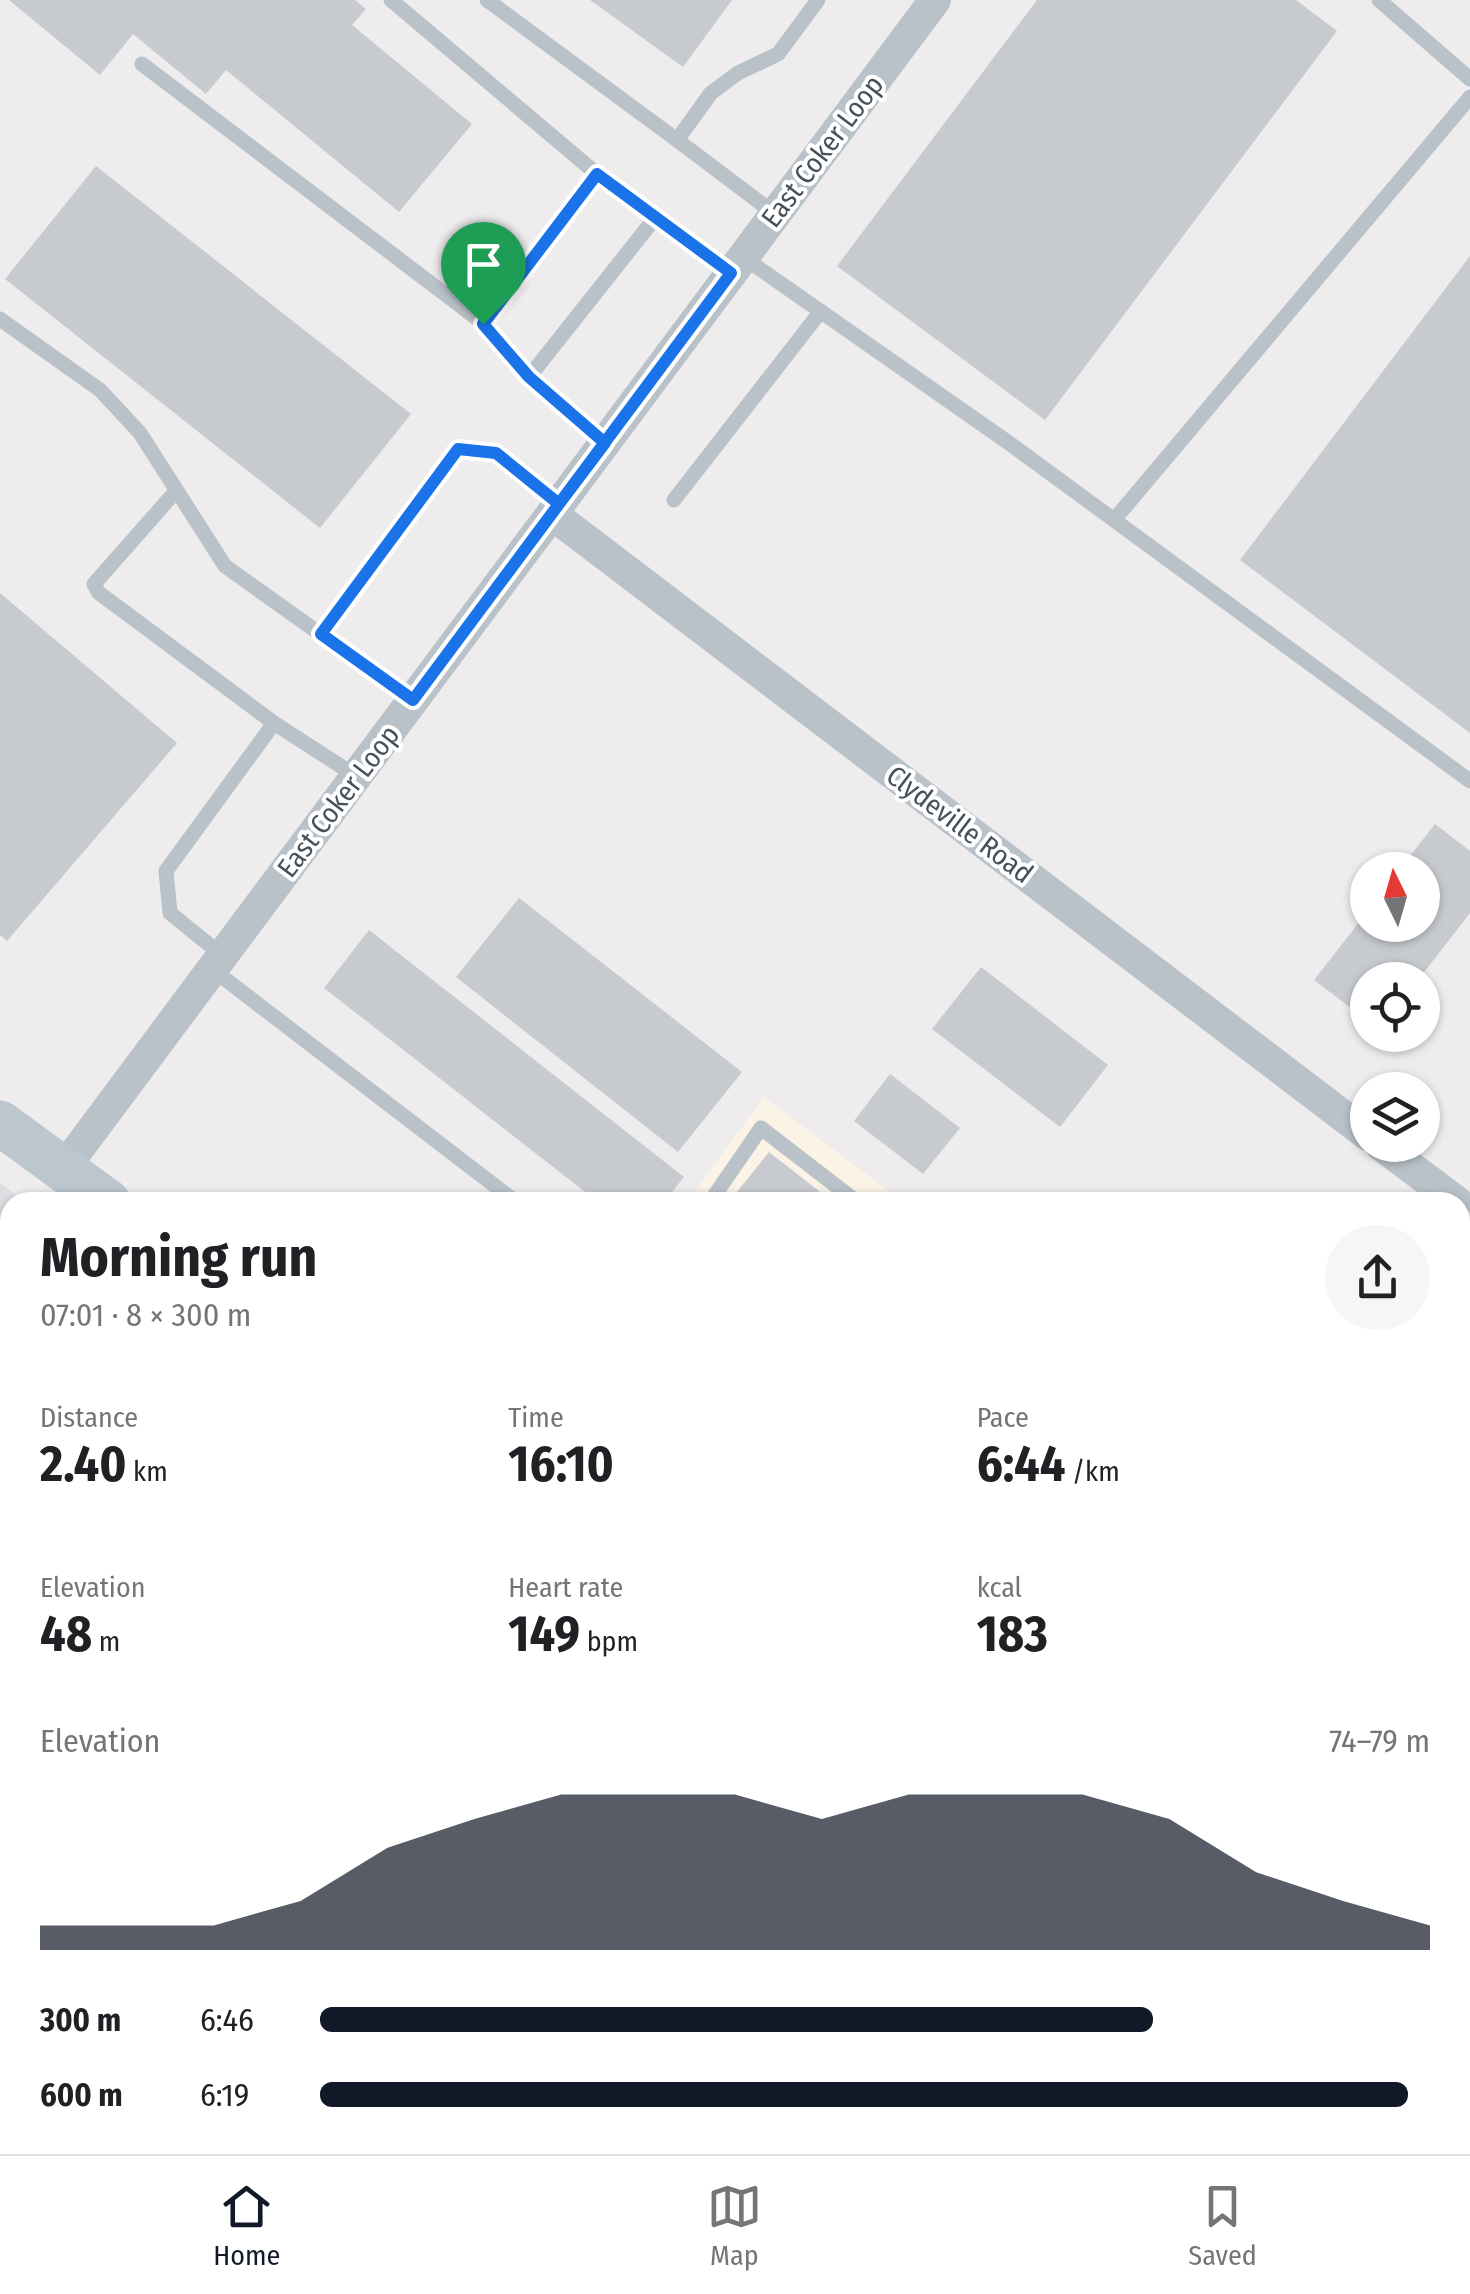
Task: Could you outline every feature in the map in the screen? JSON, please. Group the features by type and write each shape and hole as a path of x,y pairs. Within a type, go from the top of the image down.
{"main road":[{"path":"0,1123 95,1192"}],"street":[{"name":"East Coker Loop","path":"64,1168 935,0"},
{"name":"Clydeville Road","path":"555,509 1350,1120"},
{"path":"1403,1162 1442,1192"}],"lane":[{"path":"391,0 597,174 655,218 821,310 1470,782"},
{"path":"487,0 776,214"},
{"path":"677,140 710,93 778,54 818,0"},
{"path":"1378,0 1470,79"},
{"path":"142,64 483,324 529,377 605,443"},
{"path":"1114,520 1470,96"},
{"path":"483,324 597,174"},
{"path":"529,377 655,218"},
{"path":"674,500 821,310"},
{"path":"0,319 100,390 140,434 225,566 413,700"},
{"path":"321,634 458,449 496,453 555,509"},
{"path":"176,491 94,584 99,594 274,722 356,776"},
{"path":"274,722 166,871 170,913 218,962 504,1192"},
{"path":"717,1192 761,1128 845,1192"}],"shaded area":[{"path":"764,1097 890,1192 694,1192"}],"building":[{"path":"9,0 355,0 366,9 352,25 472,124 399,212 226,70 206,94 133,34 100,75"},
{"path":"590,0 732,0 683,67"},
{"path":"1037,0 1296,0 1337,31 1045,420 837,266"},
{"path":"96,166 411,414 320,528 5,279"},
{"path":"1470,256 1470,733 1240,560"},
{"path":"0,593 177,743 7,941 0,935"},
{"path":"1435,824 1470,851 1470,913 1432,962 1350,962 1350,1007 1314,980 1350,934 1350,942 1440,942 1440,852 1413,852"},
{"path":"519,898 742,1072 678,1152 456,977"},
{"path":"369,930 684,1177 672,1192 585,1192 324,988"},
{"path":"981,967 1108,1065 1060,1127 932,1029"},
{"path":"890,1074 960,1128 923,1174 854,1121"},
{"path":"769,1152 820,1192 737,1192"}],"route":[{"path":"483,324 529,377 605,443 559,504 496,453 458,449 321,634 413,700 605,443 731,273 597,174 483,324"}]}
